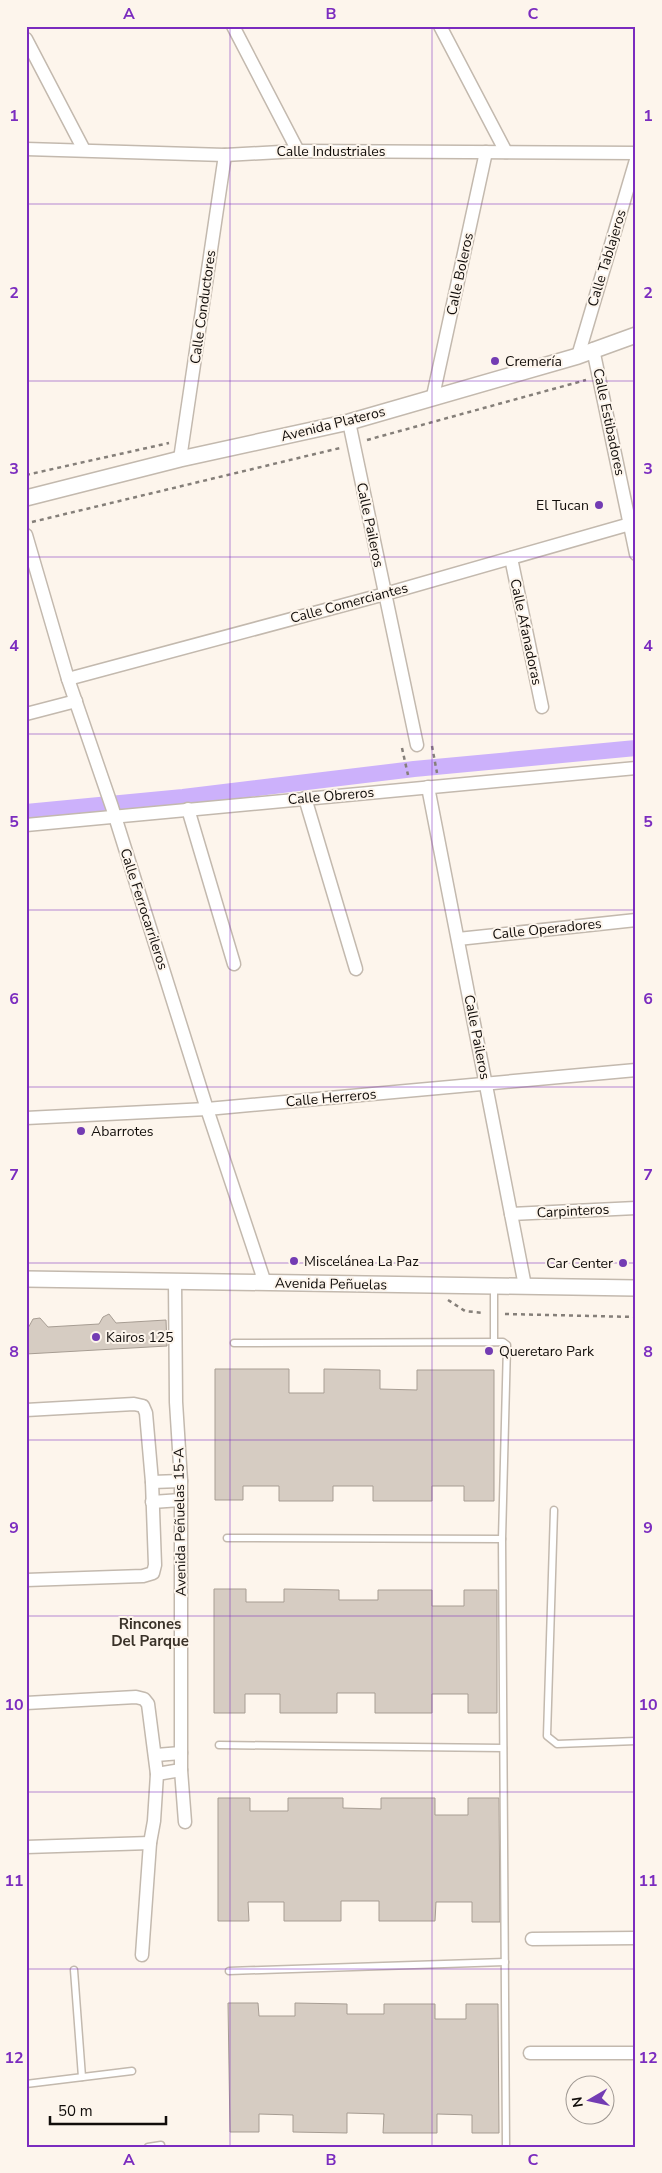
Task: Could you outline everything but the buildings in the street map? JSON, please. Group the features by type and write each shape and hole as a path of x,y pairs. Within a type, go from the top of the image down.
{"street":[{"path":"233,26 298,151"},
{"path":"440,26 506,152"},
{"path":"26,39 84,150"},
{"name":"Calle Industriales","path":"26,149 225,155 242,152 298,151 636,153"},
{"name":"Calle Boleros","path":"434,396 486,152"},
{"name":"Calle Conductores","path":"180,459 225,155"},
{"name":"Calle Tablajeros","path":"578,356 636,160"},
{"name":"Avenida Plateros","path":"26,498 180,459 349,422 578,356 636,335"},
{"name":"Calle Estibadores","path":"593,349 636,554"},
{"name":"Calle Paileros","path":"349,422 417,745"},
{"name":"Calle Comerciantes","path":"68,679 385,594 630,524"},
{"name":"Calle Ferrocarrileros","path":"26,535 68,679 105,785 207,1109 265,1282"},
{"name":"Calle Afanadoras","path":"511,558 542,708"},
{"path":"26,714 76,702"},
{"name":"Calle Obreros","path":"26,825 113,811 188,809 636,768"},
{"name":"Calle Paileros","path":"428,788 525,1286"},
{"path":"305,798 356,969"},
{"path":"188,809 234,964"},
{"name":"Calle Operadores","path":"458,938 636,920"},
{"name":"Calle Herreros","path":"26,1118 207,1109 636,1070"},
{"name":"Carpinteros","path":"511,1214 636,1208"},
{"name":"Avenida Peñuelas","path":"26,1279 636,1288"},
{"name":"Avenida Peñuelas 15-A","path":"175,1281 176,1402 181,1481 181,1770 185,1822"},
{"path":"26,1410 134,1404 143,1406 146,1413 152,1482 155,1565 153,1573 144,1576 26,1580"},
{"path":"152,1482 181,1481"},
{"path":"152,1502 181,1500"},
{"path":"26,1703 136,1697 144,1699 148,1704 157,1774 142,1955"},
{"path":"156,1755 181,1753"},
{"path":"157,1774 181,1770"},
{"path":"26,1847 150,1843"},
{"path":"532,1939 636,1938"},
{"path":"530,2053 636,2054"}],"lane":[{"path":"494,1286 494,1342"},
{"path":"234,1343 503,1342 506,1345 502,1539 506,2147"},
{"path":"554,1510 547,1736 557,1744 636,1741"},
{"path":"227,1538 502,1539"},
{"path":"219,1745 503,1748"},
{"path":"229,1971 505,1962"},
{"path":"74,1970 82,2077"},
{"path":"26,2084 132,2071"},
{"path":"148,2147 161,2145"}],"path":[{"path":"26,524 353,444 599,376"},
{"path":"26,475 183,440"},
{"path":"401,741 408,776"},
{"path":"434,754 437,773"},
{"path":"441,1296 465,1311 494,1314 636,1317"}],"waterway":[{"path":"26,812 183,797 414,769 636,748"}],"place":[{"name":"Cremería","path":"495,361"},
{"name":"El Tucan","path":"599,505"},
{"name":"Abarrotes","path":"81,1131"},
{"name":"Miscelánea La Paz","path":"294,1261"},
{"name":"Car Center","path":"623,1263"},
{"name":"Kairos 125","path":"96,1337"},
{"name":"Queretaro Park","path":"489,1351"}],"district":[{"name":"Rincones Del Parque","path":"150,1632"}]}
